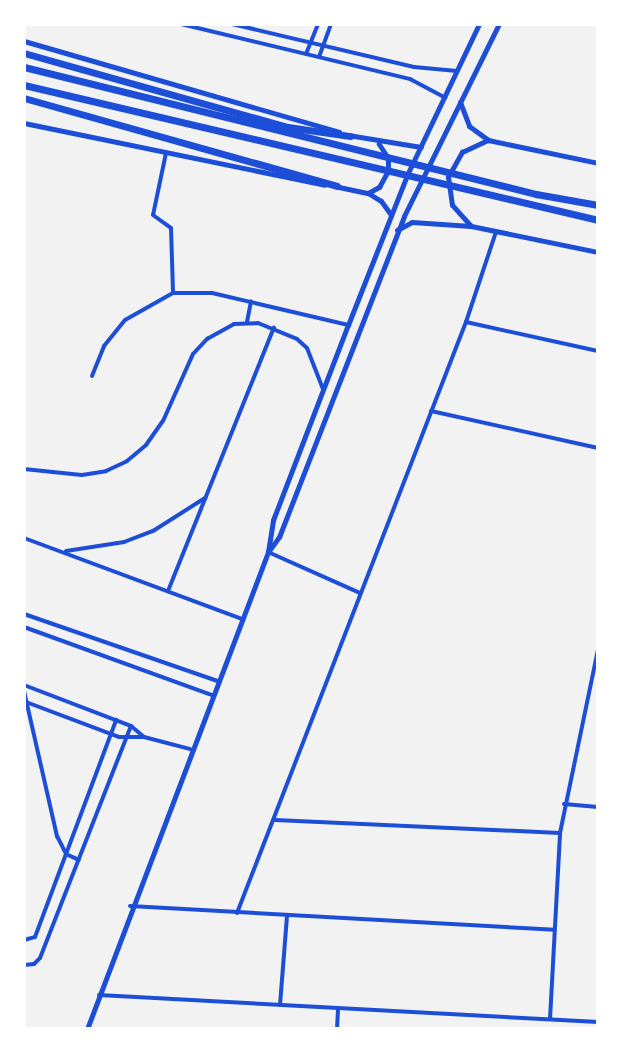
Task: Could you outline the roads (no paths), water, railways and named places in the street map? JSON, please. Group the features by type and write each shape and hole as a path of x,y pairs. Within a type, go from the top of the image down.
{"main road":[{"path":"24,53 288,128 350,136"},
{"path":"24,67 536,194 598,205"},
{"path":"24,85 533,207 598,220"},
{"path":"24,98 337,186"}],"street":[{"path":"181,24 410,79 445,98"},
{"path":"232,24 423,69 458,71"},
{"path":"306,54 318,24"},
{"path":"319,57 331,24"},
{"path":"87,1029 130,906 268,552 273,520 348,325 391,215 479,24"},
{"path":"268,552 279,537 397,230 499,24"},
{"path":"24,41 350,136 421,147"},
{"path":"460,102 469,126 488,140 598,163"},
{"path":"24,123 368,193 381,201 391,215"},
{"path":"471,226 452,205 448,177 462,152 488,140"},
{"path":"368,193 379,187 388,171 388,158 378,142"},
{"path":"166,153 153,215 171,228 173,292"},
{"path":"397,230 412,222 471,226 598,252"},
{"path":"237,913 275,820 360,593 466,322 496,232"},
{"path":"92,376 104,346 119,326 138,310 173,292 212,293 348,325"},
{"path":"247,322 251,301"},
{"path":"24,469 82,475 106,471 127,461 158,429 188,363 200,346 225,327 247,322 274,327 307,348 323,390"},
{"path":"466,322 598,351"},
{"path":"168,591 274,327"},
{"path":"431,411 598,447"},
{"path":"63,551 114,544 153,531 206,497"},
{"path":"24,538 242,619"},
{"path":"268,552 360,593"},
{"path":"24,614 217,681"},
{"path":"24,627 212,695"},
{"path":"550,1019 560,833 564,804 598,650"},
{"path":"24,686 131,726 144,736 190,749"},
{"path":"24,691 57,836 66,854 79,860"},
{"path":"26,702 126,740 144,736"},
{"path":"24,940 35,937 116,720"},
{"path":"24,972 25,966 40,958 131,726"},
{"path":"564,804 598,807"},
{"path":"275,820 560,833"},
{"path":"130,906 554,930"},
{"path":"280,1005 287,916"},
{"path":"98,995 598,1022"},
{"path":"337,1029 338,1008"}]}
